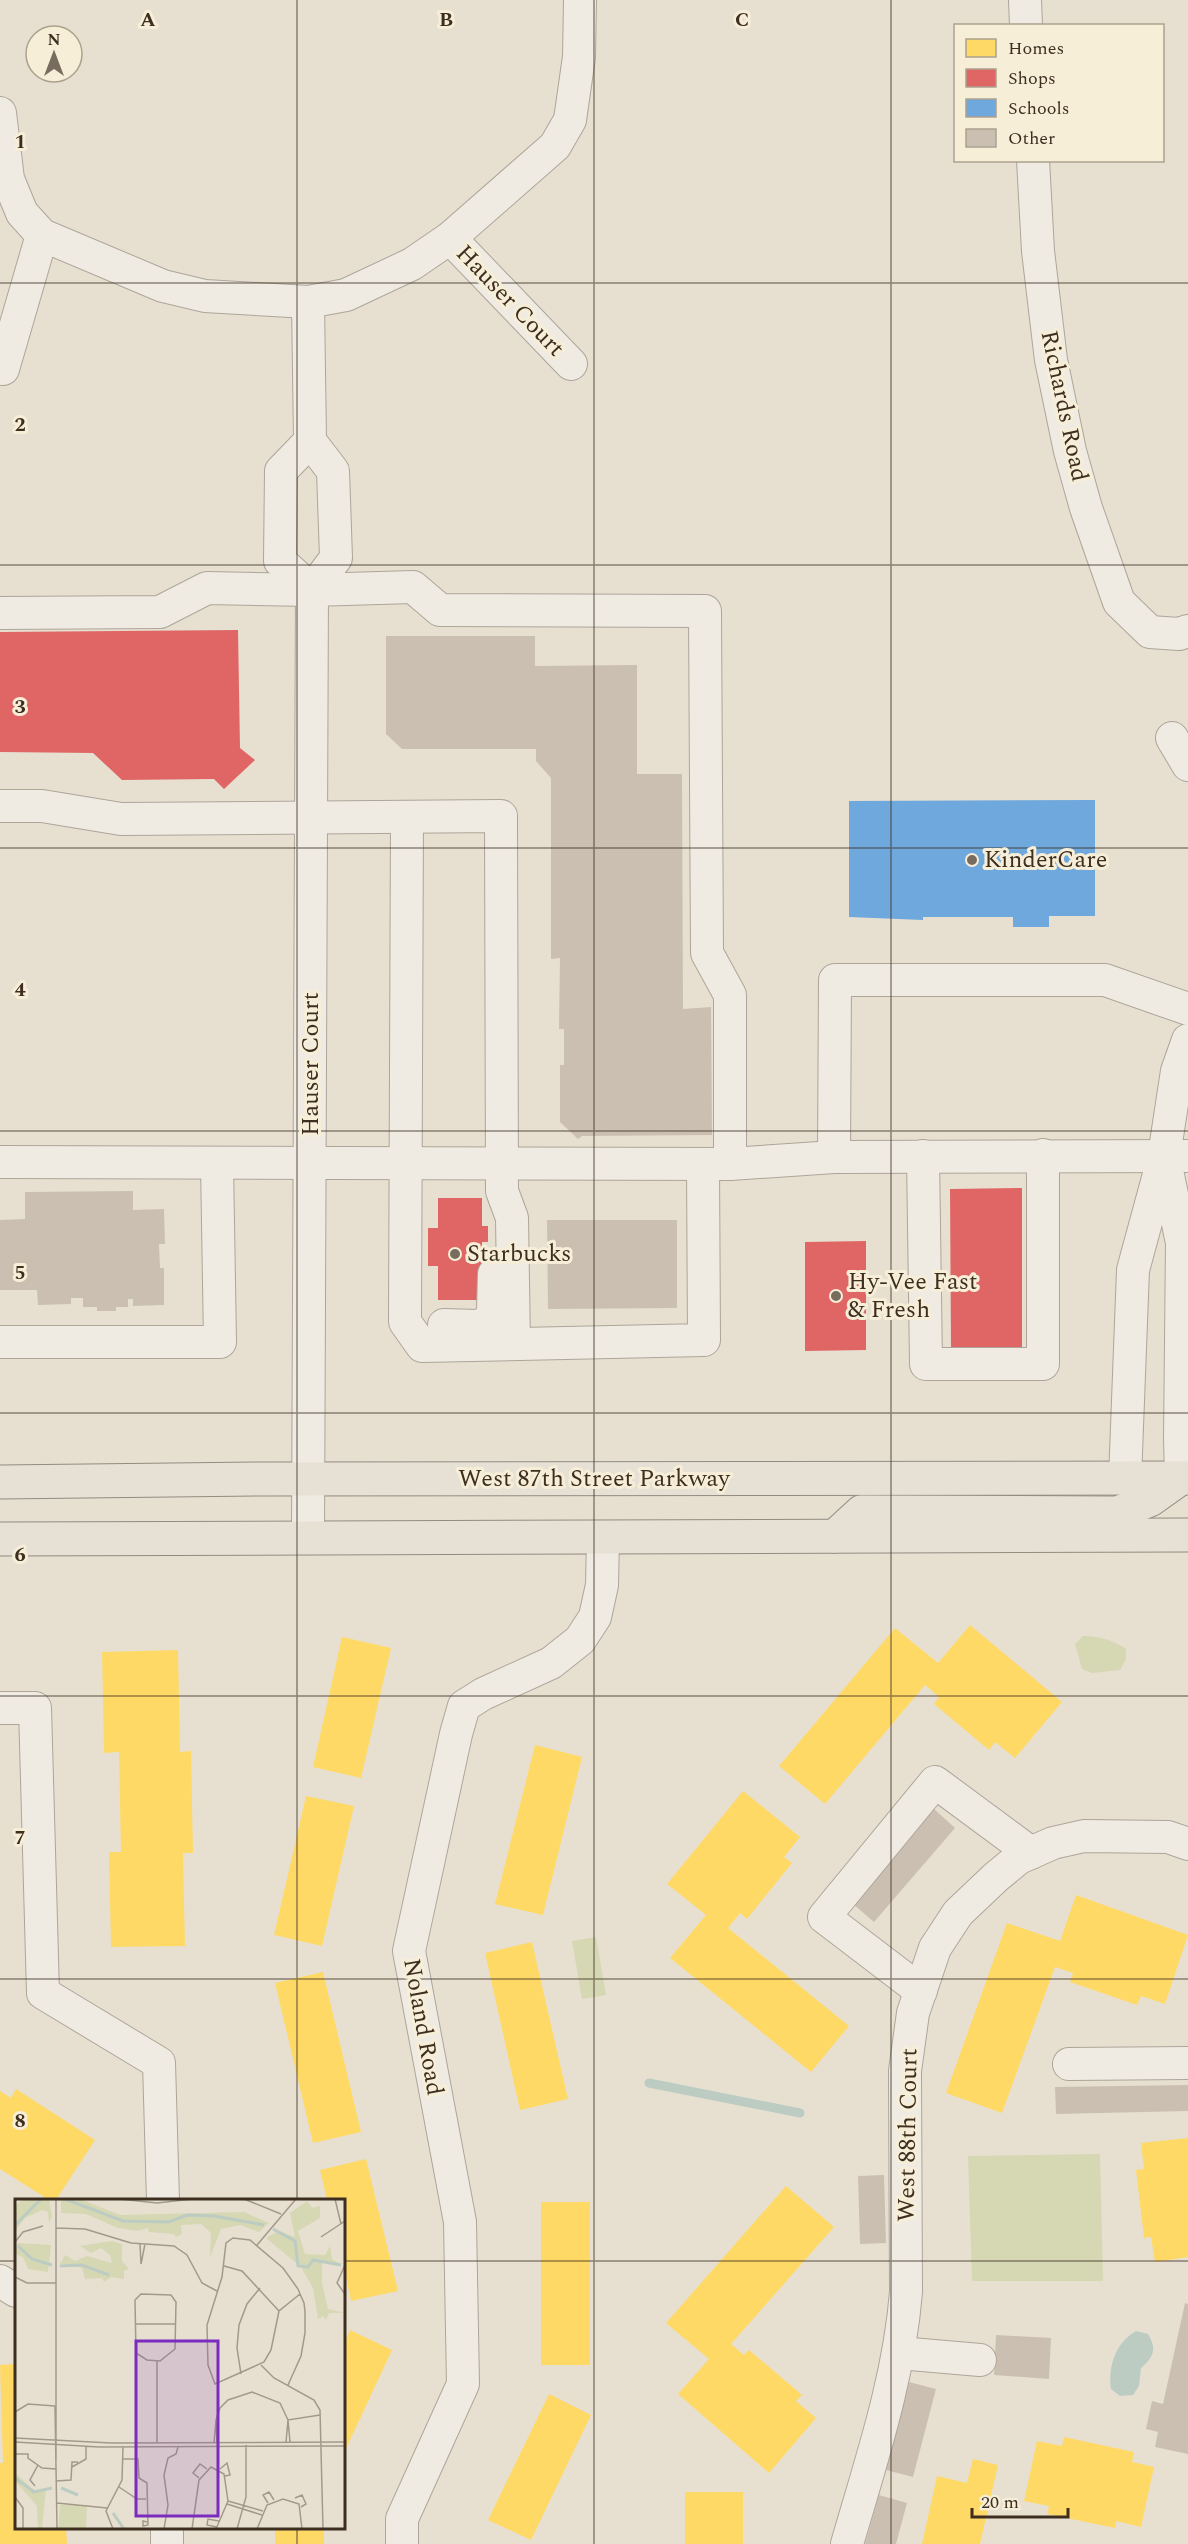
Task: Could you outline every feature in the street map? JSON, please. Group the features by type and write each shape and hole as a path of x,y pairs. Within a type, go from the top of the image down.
{"main road":[{"name":"West 87th Street Parkway","path":"0,1482 308,1479 1185,1478"},
{"path":"835,1536 861,1512 1117,1513 1150,1500 1185,1478"},
{"path":"0,1539 1188,1535"}],"street":[{"name":"Hauser Court","path":"42,236 163,286 205,296 308,302 346,295 412,264 450,238 555,146 570,120 579,57 580,0"},
{"path":"1025,0 1026,24"},
{"path":"0,113 8,179 22,213 42,236 3,369"},
{"name":"Richards Road","path":"1033,162 1038,251 1051,360 1070,451 1086,508 1119,602 1150,632 1179,634 1188,631"},
{"name":"Hauser Court","path":"450,238 571,364"},
{"path":"308,302 310,441 333,471 336,558 312,590"},
{"path":"310,441 281,471 280,561 312,590"},
{"path":"0,613 160,612 207,588 312,590 413,587 440,610 705,611 707,953 730,995 704,1340 422,1346 405,1322 406,817"},
{"name":"Hauser Court","path":"308,1538 312,590"},
{"path":"1172,738 1188,765"},
{"path":"0,806 42,806 121,819 501,816 502,1177 512,1218 514,1344"},
{"path":"834,1157 835,980 1105,980 1188,1009"},
{"path":"1185,1478 1179,1438 1182,1243 1176,1156 1177,1071 1188,1040"},
{"path":"923,1156 926,1364 1043,1364 1042,1155"},
{"path":"0,1162 407,1164 502,1177 834,1157 1176,1156"},
{"path":"1125,1479 1133,1270 1176,1156"},
{"path":"0,1342 220,1342 217,1163"},
{"path":"405,1306 420,1321 433,1325 478,1326 490,1321 493,1310 494,1209 502,1177"},
{"name":"Noland Road","path":"402,2544 402,2519 463,2384 460,2222 409,1951 410,1944 464,1706 483,1694 551,1662 580,1640 595,1617 602,1585 603,1537"},
{"path":"0,1708 35,1708 43,1993 159,2063 163,2199"},
{"path":"921,1991 824,1917 935,1782 1030,1853"},
{"name":"West 88th Court","path":"847,2544 892,2386 898,2353 906,2292 905,2071 913,2013 935,1948 958,1913 996,1877 1019,1858 1053,1843 1083,1836 1168,1838 1188,1844"},
{"path":"1069,2064 1188,2063"},
{"path":"0,2281 15,2290"},
{"path":"898,2353 980,2360"}],"green space":[{"path":"1083,1636 1106,1639 1126,1649 1126,1659 1120,1670 1092,1673 1082,1669 1075,1644"},
{"path":"596,1937 606,1995 582,1999 572,1941"},
{"path":"1100,2154 1103,2281 972,2281 968,2156"}],"shaded area":[{"path":"1136,2331 1148,2334 1153,2344 1153,2352 1141,2368 1139,2386 1133,2395 1120,2396 1111,2389 1112,2364 1123,2342"}],"building: Homes":[{"path":"970,1625 1062,1702 1015,1758 995,1742 989,1750 934,1704 939,1697 925,1685 825,1804 779,1766 895,1628 938,1663"},
{"path":"342,1637 391,1648 361,1778 313,1767"},
{"path":"178,1650 180,1752 191,1751 193,1853 183,1853 185,1946 111,1947 109,1852 121,1852 119,1752 104,1753 102,1652"},
{"path":"535,1745 582,1757 543,1915 495,1904"},
{"path":"743,1791 800,1837 784,1857 792,1863 747,1919 740,1913 728,1928 849,2026 811,2072 670,1958 706,1915 667,1884"},
{"path":"306,1796 354,1806 322,1946 274,1935"},
{"path":"1076,1895 1188,1935 1165,2004 1141,1996 1137,2005 1070,1982 1073,1973 1055,1967 1002,2113 946,2093 1007,1923 1060,1941"},
{"path":"532,1942 568,2099 520,2110 485,1953"},
{"path":"323,1972 361,2132 313,2143 275,1983"},
{"path":"16,2089 95,2140 57,2199 47,2199 0,2169 0,2091 11,2098"},
{"path":"1188,2138 1188,2257 1155,2262 1151,2237 1144,2238 1136,2170 1144,2169 1141,2143"},
{"path":"366,2159 398,2291 351,2301 345,2273 345,2199 327,2199 320,2170"},
{"path":"786,2186 834,2227 731,2344 744,2355 749,2350 802,2395 796,2401 816,2418 769,2473 678,2394 709,2359 666,2323"},
{"path":"541,2202 590,2202 590,2365 541,2365"},
{"path":"350,2330 392,2350 345,2451 345,2342"},
{"path":"15,2364 15,2529 66,2529 67,2544 0,2544 0,2463 3,2463 0,2365"},
{"path":"549,2394 591,2415 531,2540 488,2520"},
{"path":"1064,2437 1134,2452 1132,2462 1154,2467 1141,2527 1116,2521 1115,2528 1047,2514 1049,2506 1024,2501 1037,2441 1062,2446"},
{"path":"973,2459 998,2465 980,2544 922,2544 937,2476 967,2483"},
{"path":"685,2492 743,2492 743,2544 685,2544"},
{"path":"275,2529 324,2529 324,2544 275,2544"}],"building: Shops":[{"path":"238,630 240,748 255,760 224,789 214,779 122,780 93,753 0,752 0,632"},
{"path":"1022,1188 1022,1348 951,1348 950,1189"},
{"name":"Starbucks","path":"438,1198 482,1198 482,1226 488,1226 488,1242 482,1242 482,1300 438,1300 438,1266 428,1266 428,1228 438,1228"},
{"name":"Hy-Vee Fast & Fresh","path":"866,1241 866,1350 805,1351 805,1242"}],"building: Schools":[{"name":"KinderCare","path":"1095,800 1095,916 1049,916 1049,927 1013,927 1013,917 923,917 923,920 849,917 849,801"}],"building: Other":[{"path":"386,636 535,636 535,666 637,665 637,774 682,774 683,1009 711,1007 712,1135 582,1136 578,1139 560,1122 560,1065 564,1065 564,1029 559,1029 560,958 551,959 551,778 536,761 536,749 402,749 386,734"},
{"path":"133,1191 133,1210 164,1209 165,1244 159,1244 160,1268 164,1268 164,1305 133,1306 133,1299 128,1299 128,1307 116,1307 116,1311 97,1311 97,1307 83,1307 83,1298 71,1298 71,1304 38,1305 37,1290 0,1290 0,1220 25,1219 25,1192"},
{"path":"547,1220 677,1220 677,1308 548,1309"},
{"path":"934,1809 955,1828 874,1922 853,1904"},
{"path":"1188,2085 1188,2111 1056,2114 1055,2087"},
{"path":"884,2175 886,2243 860,2244 858,2176"},
{"path":"1185,2303 1188,2304 1188,2454 1155,2447 1158,2432 1146,2429 1152,2401 1163,2404"},
{"path":"996,2335 1051,2338 1049,2379 994,2375"},
{"path":"909,2382 936,2389 913,2477 886,2470"},
{"path":"879,2495 907,2503 896,2544 865,2544"}],"waterway":[{"path":"649,2083 800,2113"}],"place":[{"name":"KinderCare","path":"972,860"},
{"name":"Starbucks","path":"455,1254"},
{"name":"Hy-Vee Fast & Fresh","path":"836,1296"}]}
